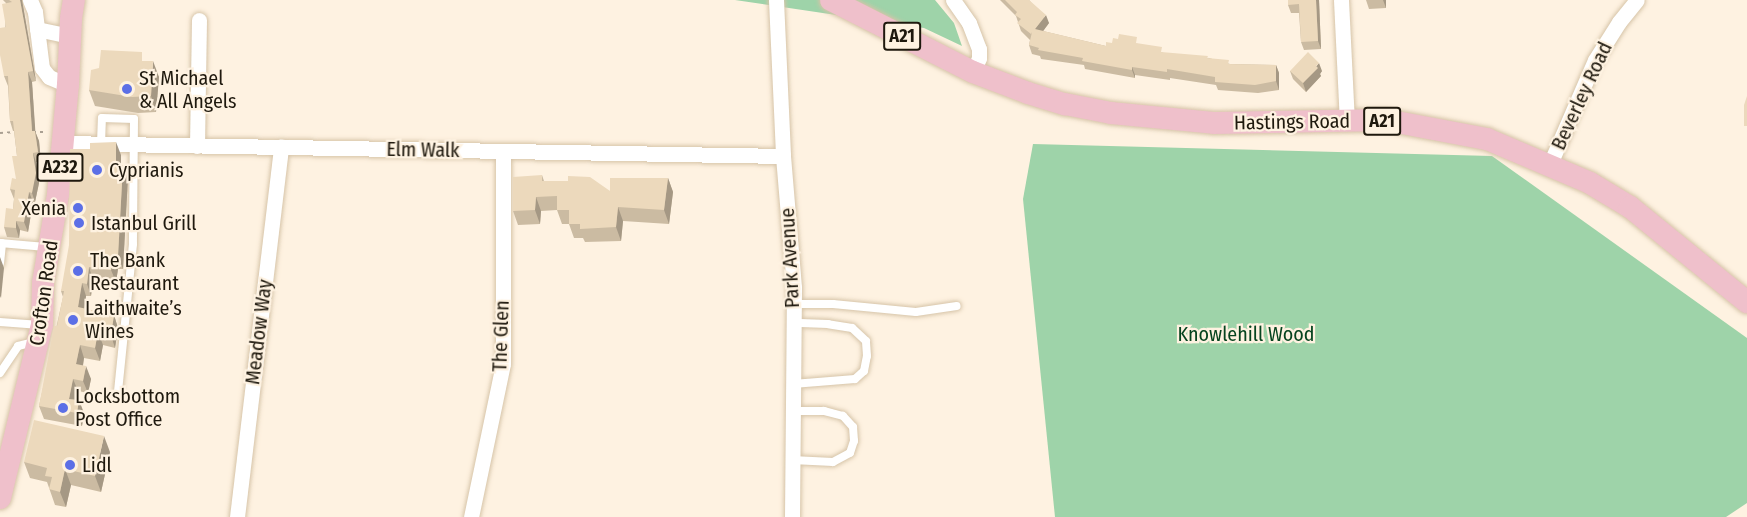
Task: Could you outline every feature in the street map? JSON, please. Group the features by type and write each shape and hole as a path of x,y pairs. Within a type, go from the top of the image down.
{"main road":[{"name":"A21","path":"831,0 973,72"},
{"name":"Crofton Road","path":"1,490 40,334 43,283 58,194 68,85 71,13"},
{"name":"Hastings Road","path":"973,72 1028,93 1111,113 1214,123 1386,120 1487,139 1590,183 1630,207 1747,302"}],"street":[{"path":"30,0 45,73 68,85"},
{"name":"Park Avenue","path":"776,0 793,304 792,517"},
{"path":"952,0 969,23 979,49 979,58 973,72"},
{"path":"1341,0 1347,122"},
{"name":"Beverley Road","path":"1550,164 1595,60 1619,22 1637,0"},
{"path":"37,29 71,13"},
{"path":"198,146 199,20"},
{"name":"Elm Walk","path":"63,137 101,144 133,145 783,156"},
{"name":"Meadow Way","path":"237,517 282,147"},
{"name":"The Glen","path":"471,517 503,363 503,151"}],"lane":[{"path":"101,144 102,118 134,120 133,244 118,391"},
{"path":"0,259 1,243 49,248"},
{"path":"793,304 833,304 916,312 957,306"},
{"path":"0,322 40,334"},
{"path":"793,323 828,324 852,328 866,341 867,356 864,371 855,379 793,384"},
{"path":"0,373 18,346 40,334"},
{"path":"792,460 834,462 850,453 854,441 853,428 843,416 824,411 793,411"}],"path":[{"path":"0,133 21,132"},
{"path":"32,132 63,137"}],"green space":[{"path":"735,0 935,0 954,23 962,46 924,28"},
{"name":"Knowlehill Wood","path":"1033,144 1492,156 1747,338 1747,503 1726,517 1055,517 1023,199"}],"building":[{"path":"9,0 20,0 33,71 28,72 32,131 35,131 38,152 33,153 36,173 32,193 29,192 24,222 16,221 16,228 4,227 6,208 13,209 15,190 10,189 12,178 16,179 12,156 17,156 13,121 10,121 8,76 4,76 0,55 0,28 6,27 2,4 12,2"},
{"path":"1005,0 1029,0 1046,15 1035,29 1106,46 1106,42 1112,43 1113,38 1118,39 1119,34 1137,37 1136,43 1162,47 1161,52 1208,56 1207,58 1229,60 1228,64 1276,65 1276,81 1255,85 1215,82 1215,77 1167,69 1167,72 1132,67 1132,70 1038,50 1039,48 1029,45 1032,32 1031,34 1017,23 1021,19 1015,15 1017,12"},
{"path":"1288,0 1316,0 1318,41 1301,42 1299,4 1288,5"},
{"path":"101,50 142,52 142,61 153,61 151,96 132,97 89,90 91,70 99,68"},
{"path":"1308,52 1319,63 1316,66 1318,68 1303,83 1290,71"},
{"path":"1747,96 1747,126 1744,126 1744,105"},
{"path":"116,142 116,165 123,165 118,256 113,256 111,270 89,267 87,284 82,283 78,307 114,315 111,335 98,332 95,348 80,345 76,364 86,366 83,381 73,379 69,399 79,400 77,413 39,406 54,326 57,326 64,291 61,291 69,245 70,149 90,149 90,143"},
{"path":"542,175 542,181 568,181 568,176 590,177 610,191 610,178 668,178 664,210 618,207 616,227 580,229 580,224 569,224 569,210 557,210 557,196 536,197 535,210 513,211 513,177"},
{"name":"Lidl","path":"34,420 104,436 95,476 65,469 60,492 49,489 52,477 45,476 47,468 24,462"}],"place":[{"name":"St Michael & All Angels","path":"127,89"},
{"name":"Cyprianis","path":"97,170"},
{"name":"Xenia","path":"78,208"},
{"name":"Istanbul Grill","path":"79,223"},
{"name":"The Bank Restaurant","path":"78,271"},
{"name":"Laithwaite’s Wines","path":"73,320"},
{"name":"Locksbottom Post Office","path":"63,408"},
{"name":"Lidl","path":"70,465"}]}
